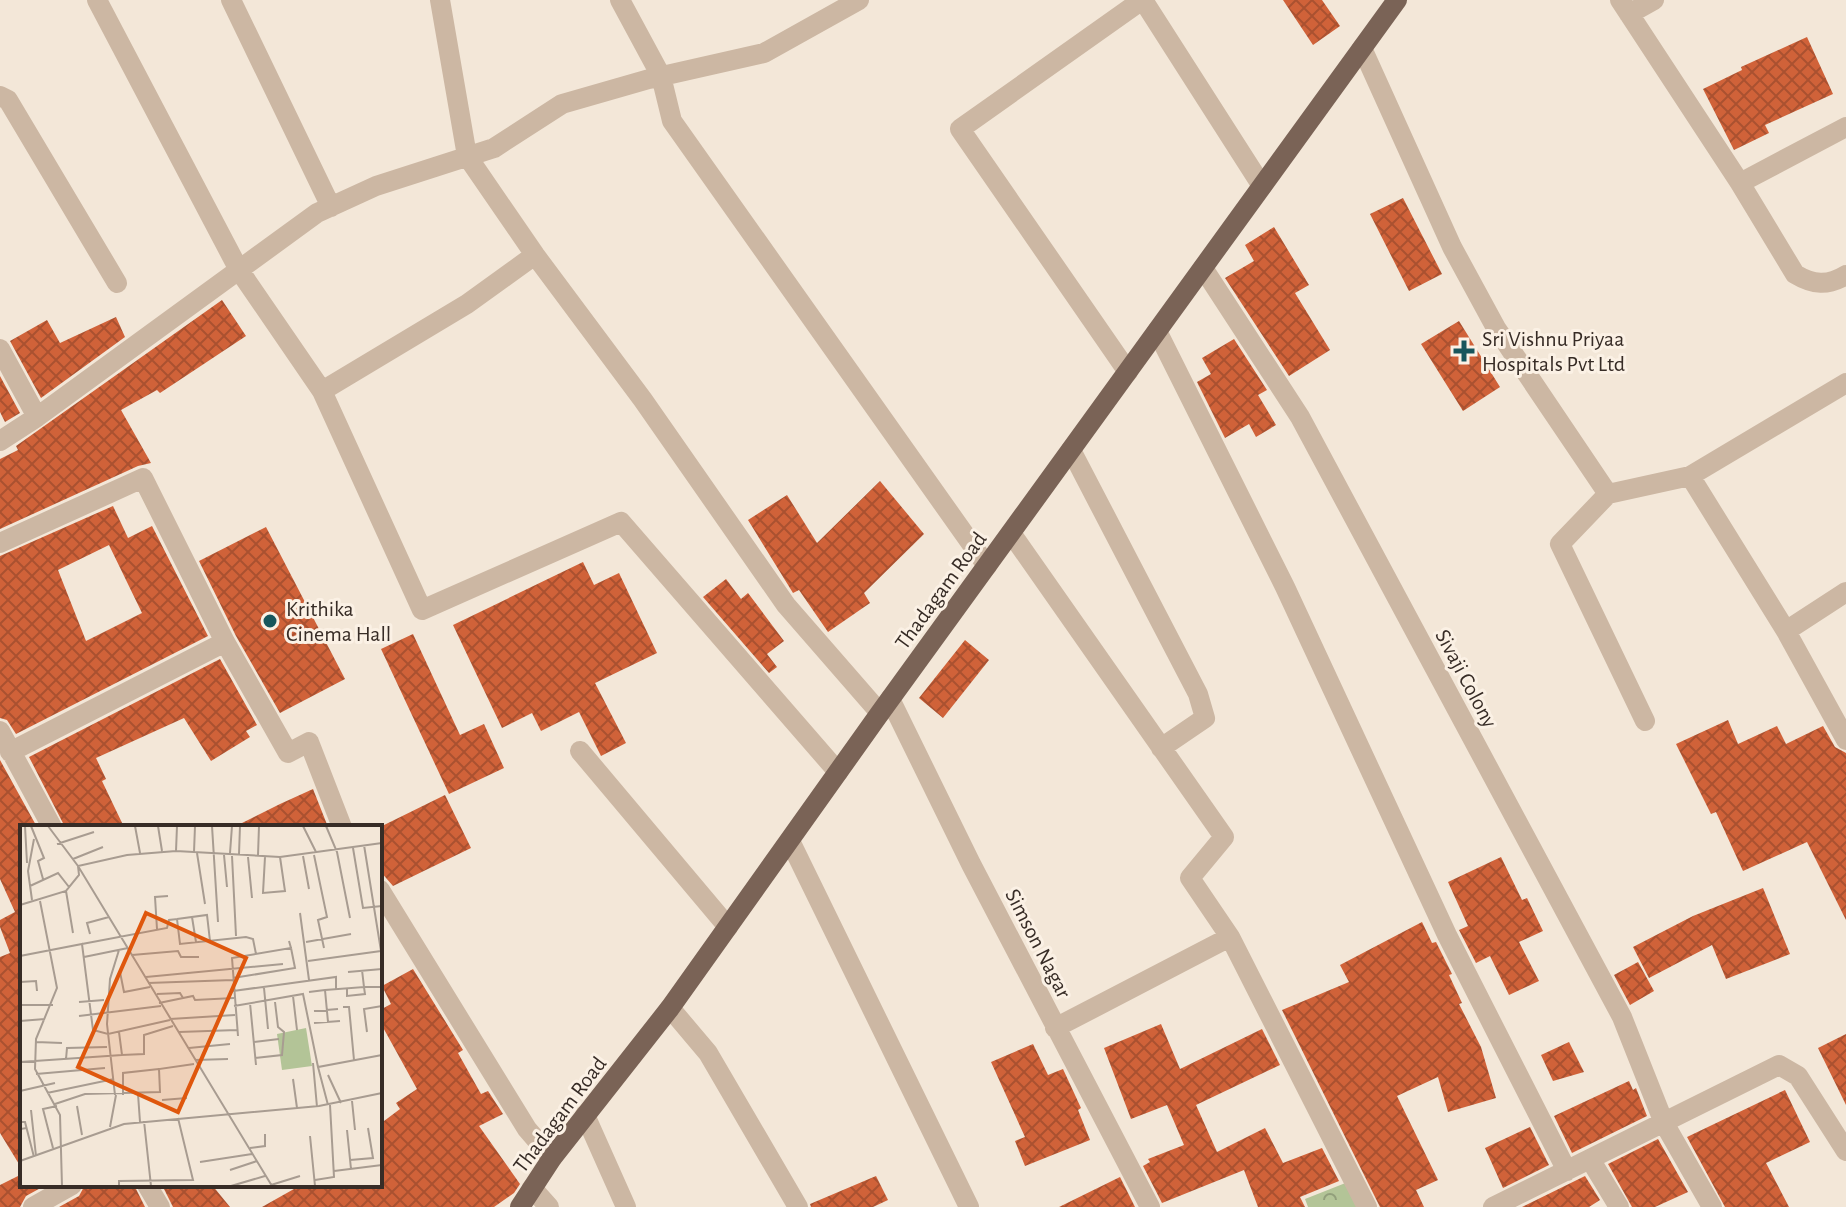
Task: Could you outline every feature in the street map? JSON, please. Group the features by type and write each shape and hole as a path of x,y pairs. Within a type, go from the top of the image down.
{"main road":[{"name":"Thadagam Road","path":"520,1207 552,1158 670,1008 1397,0"}],"street":[{"path":"97,0 239,270 322,391 422,610 621,522 838,772"},
{"path":"231,0 331,207"},
{"path":"440,0 467,156"},
{"path":"620,0 661,76 672,121 987,566"},
{"path":"0,441 317,213 376,186 494,148 562,104 661,76 764,53 859,0"},
{"path":"1128,372 960,129 1142,0 1262,186"},
{"path":"1654,0 1624,7 1740,183 1795,274 1810,283 1832,283 1846,275"},
{"path":"1362,48 1452,247 1496,328 1608,494"},
{"path":"0,96 8,100 117,283"},
{"path":"1740,183 1846,127"},
{"name":"Simson Nagar","path":"467,156 786,605 885,706 1150,1207"},
{"path":"322,391 467,304 535,255"},
{"name":"Sivaji Colony","path":"1203,268 1300,417 1622,1017 1664,1123 1712,1207"},
{"path":"1157,331 1285,587 1447,935 1567,1171"},
{"path":"0,349 37,417"},
{"path":"1645,721 1560,544 1608,494 1690,476 1846,383"},
{"path":"1071,450 1198,694 1205,718 1161,748"},
{"path":"1690,476 1786,631 1846,740"},
{"path":"0,543 143,478 225,642 288,753 309,742 341,825"},
{"path":"1011,533 1224,837 1190,878 1230,937 1367,1207"},
{"path":"1786,631 1846,592"},
{"path":"10,752 225,642"},
{"path":"0,731 51,825"},
{"path":"580,751 728,927"},
{"path":"790,841 969,1207"},
{"path":"382,893 527,1129 552,1158"},
{"path":"1055,1028 1230,937"},
{"path":"670,1008 708,1053 798,1207"},
{"path":"1493,1207 1779,1065 1798,1076 1846,1151"},
{"path":"585,1115 626,1207"},
{"path":"1590,1159 1619,1207"},
{"path":"33,1207 68,1187"},
{"path":"148,1187 160,1207"},
{"path":"532,1188 549,1207"}],"green space":[{"path":"1348,1182 1360,1207 1308,1207 1305,1199"}],"building":[{"path":"1283,0 1322,0 1340,26 1313,45"},
{"path":"1807,37 1833,94 1765,125 1769,133 1734,150 1703,89 1742,70 1741,67"},
{"path":"1403,198 1442,274 1409,291 1370,214"},
{"path":"1274,227 1309,285 1295,293 1330,350 1289,376 1225,278 1254,261 1245,245"},
{"path":"222,300 246,336 160,393 157,390 121,410 151,463 138,466 0,529 0,459 18,450 16,446"},
{"path":"116,317 125,337 41,398 10,341 47,320 60,343"},
{"path":"1459,321 1500,387 1463,411 1421,344"},
{"path":"1234,339 1267,390 1258,395 1276,425 1256,437 1249,424 1225,438 1197,382 1211,374 1202,358"},
{"path":"0,376 20,413 5,422 0,412"},
{"path":"880,481 924,534 864,593 870,603 828,632 799,590 793,593 748,520 787,495 817,543"},
{"path":"113,506 128,538 152,526 208,636 16,734 7,720 0,718 0,556","holes":["109,545 142,613 86,641 58,570"]},
{"name":"Krithika Cinema Hall","path":"266,527 345,679 280,713 236,636 199,561"},
{"path":"583,562 594,585 619,573 657,653 595,683 626,743 601,756 579,712 541,731 532,713 502,728 453,625"},
{"path":"726,579 741,599 748,593 784,641 767,654 777,667 769,673 703,597"},
{"path":"413,634 460,735 484,724 504,768 449,794 381,649"},
{"path":"965,640 989,660 943,718 919,698"},
{"path":"220,659 257,725 246,731 250,737 211,761 184,718 96,758 106,779 102,781 123,825 64,825 29,757"},
{"path":"1728,720 1738,744 1777,726 1786,744 1823,726 1835,747 1846,753 1846,920 1807,842 1743,871 1716,812 1711,814 1676,744"},
{"path":"0,760 36,825 20,825 20,1166 0,1133 0,957 10,953 0,920 15,912 0,879"},
{"path":"313,789 327,825 238,825"},
{"path":"445,795 471,848 393,886 382,873 382,826"},
{"path":"1501,857 1522,900 1527,898 1543,931 1519,942 1539,981 1509,995 1490,956 1476,963 1459,930 1468,926 1448,882"},
{"path":"1763,888 1790,954 1726,979 1712,945 1649,978 1633,947 1693,916"},
{"path":"1422,922 1452,974 1449,975 1462,1003 1459,1004 1481,1047 1496,1098 1448,1112 1438,1077 1397,1096 1438,1180 1416,1190 1424,1207 1380,1207 1282,1010 1349,982 1340,965"},
{"path":"1638,962 1654,991 1630,1005 1614,975"},
{"path":"413,969 463,1050 458,1053 481,1094 488,1091 503,1114 479,1126 520,1184 514,1193 494,1207 262,1207 297,1187 382,1187 382,1122 400,1109 396,1103 417,1089 382,1026 382,1009 391,1004 382,986"},
{"path":"1161,1024 1180,1069 1262,1029 1280,1065 1196,1105 1217,1152 1265,1128 1283,1163 1322,1148 1339,1181 1300,1197 1305,1207 1258,1207 1244,1170 1162,1203 1143,1166 1150,1162 1148,1159 1184,1145 1167,1105 1131,1119 1104,1048"},
{"path":"1846,1034 1846,1105 1818,1048"},
{"path":"1569,1042 1584,1072 1553,1081 1541,1055"},
{"path":"1033,1044 1048,1075 1063,1069 1081,1108 1078,1110 1090,1140 1025,1166 1015,1141 1025,1137 991,1062"},
{"path":"1629,1081 1633,1090 1636,1088 1647,1116 1572,1153 1554,1116"},
{"path":"1785,1090 1810,1142 1766,1163 1789,1207 1725,1207 1687,1137"},
{"path":"1530,1127 1549,1165 1503,1188 1485,1148"},
{"path":"1658,1139 1688,1192 1655,1207 1632,1207 1608,1164"},
{"path":"20,1175 20,1187 42,1187 26,1196 20,1207 0,1207 0,1185"},
{"path":"876,1176 888,1200 873,1207 811,1207 810,1204"},
{"path":"1585,1176 1600,1200 1589,1207 1522,1207"},
{"path":"1120,1177 1135,1207 1059,1207"},
{"path":"84,1187 135,1187 145,1207 59,1207 79,1196"},
{"path":"163,1187 214,1187 230,1207 173,1207"}],"place":[{"name":"Sri Vishnu Priyaa Hospitals Pvt Ltd","path":"1464,351"},
{"name":"Krithika Cinema Hall","path":"270,621"}]}
